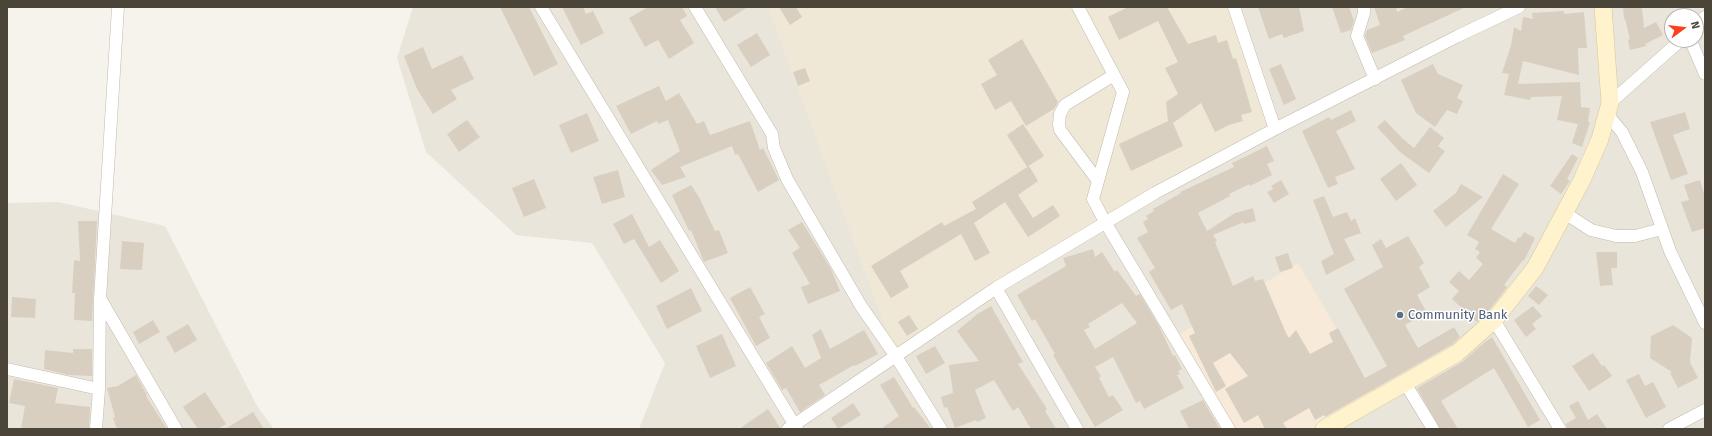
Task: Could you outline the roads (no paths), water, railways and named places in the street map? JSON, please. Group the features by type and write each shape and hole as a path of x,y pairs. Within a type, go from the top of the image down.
{"street":[{"path":"96,429 99,389 100,299 118,7"},
{"path":"541,7 793,427 895,355 996,288 1155,193 1275,129 1458,36 1519,7"},
{"path":"695,7 772,134 774,148 787,179 861,306 895,355 941,429"},
{"path":"1078,7 1123,92 1093,199 1105,222 1229,429"},
{"path":"1234,7 1275,129"},
{"path":"1364,7 1357,36 1375,79"},
{"path":"1324,429 1457,353 1494,320 1535,268 1582,180 1600,139 1608,108 1603,7"},
{"path":"1608,108 1672,48"},
{"path":"1694,48 1705,74"},
{"path":"1098,181 1060,130 1060,114 1065,105 1114,75"},
{"path":"1608,108 1642,172 1670,251 1705,323"},
{"path":"1565,213 1591,230 1616,236 1635,236 1662,229"},
{"path":"996,288 1077,429"},
{"path":"100,299 176,429"},
{"path":"1494,320 1560,429"},
{"path":"7,369 99,389"},
{"path":"1405,383 1433,429"},
{"path":"1670,429 1705,410"}],"place":[{"name":"Community Bank","path":"1400,315"}]}
